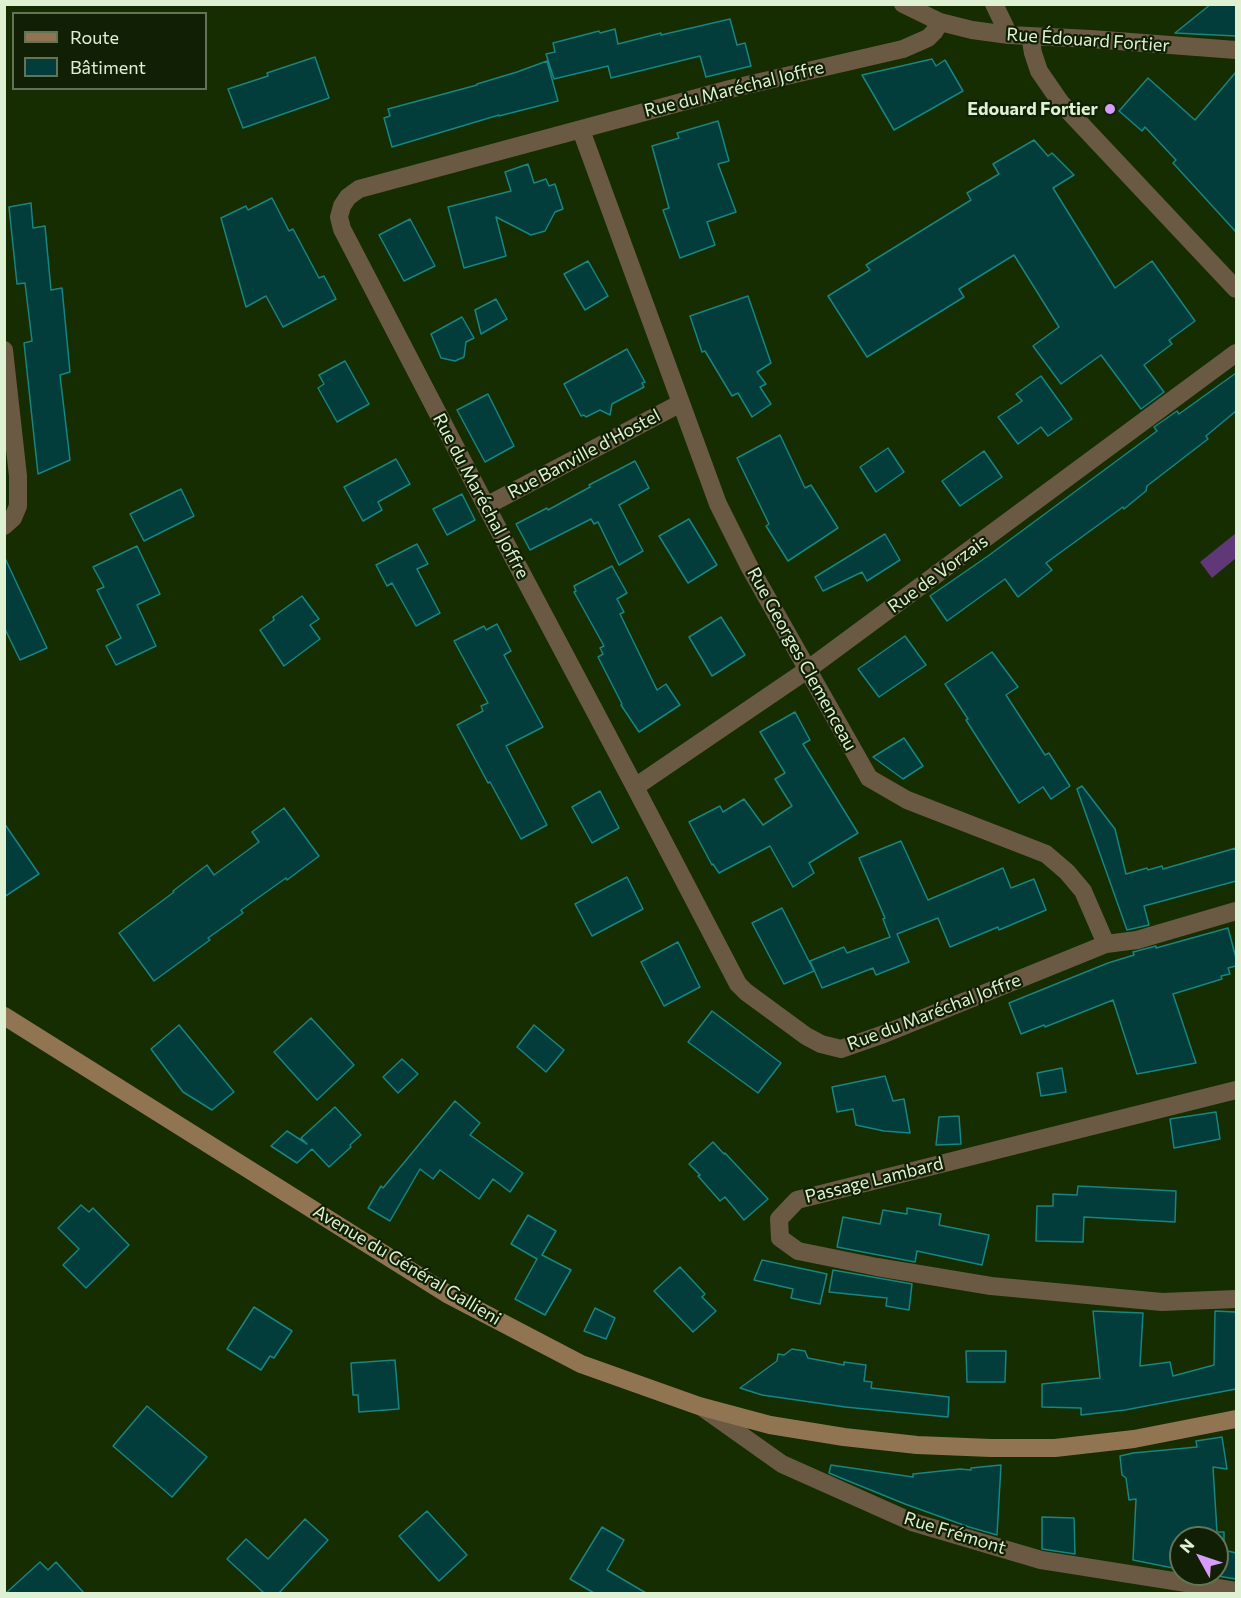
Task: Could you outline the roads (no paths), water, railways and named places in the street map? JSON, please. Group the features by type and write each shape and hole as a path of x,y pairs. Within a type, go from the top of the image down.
{"street":[{"name":"Rue Édouard Fortier","path":"903,4 940,22 972,30 1009,35 1236,50"},
{"path":"994,4 1009,35"},
{"name":"Rue du Maréchal Joffre","path":"940,22 928,38 903,49 730,89 359,189 348,197 339,217 342,229 486,506 738,984 746,993 806,1036 820,1044 841,1049 856,1045 1106,944"},
{"path":"1030,36 1039,71 1061,103 1236,289"},
{"name":"Rue Georges Clemenceau","path":"581,129 718,504 748,566 869,778 907,800 1046,854 1083,891 1106,944"},
{"path":"4,350 18,476 18,506 13,518 4,526"},
{"name":"Rue de Vorzais","path":"635,787 807,670 1236,354"},
{"name":"Rue Banville d'Hostel","path":"486,506 681,403"},
{"path":"1106,944 1137,940 1236,911"},
{"name":"Avenue du Général Gallieni","path":"4,1016 449,1295 581,1364 699,1406 770,1425 844,1437 917,1445 991,1448 1054,1448 1134,1439 1236,1419"},
{"name":"Passage Lambard","path":"1236,1090 797,1200 779,1219 780,1238 798,1251 877,1267 991,1286 1162,1302 1236,1299"},
{"name":"Rue Frémont","path":"699,1406 782,1464 912,1522 1041,1560 1236,1591"}],"place":[{"name":"Edouard Fortier","path":"1110,109"}]}
